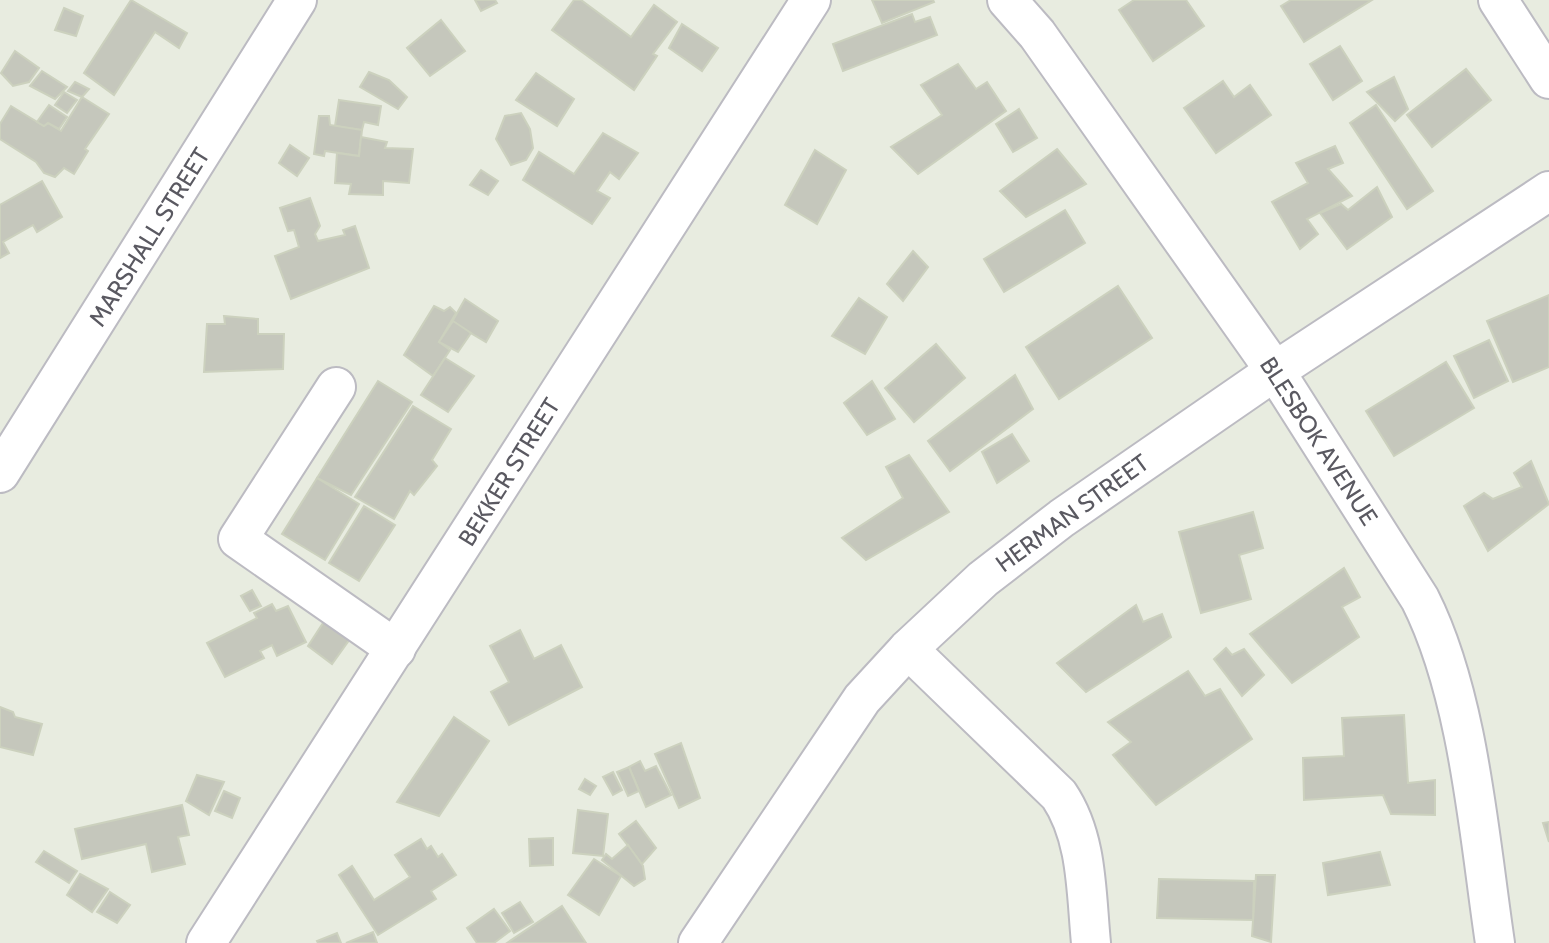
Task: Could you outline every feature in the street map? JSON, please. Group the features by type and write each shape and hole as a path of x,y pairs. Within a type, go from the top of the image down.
{"street":[{"name":"MARSHALL STREET","path":"0,473 297,0"},
{"name":"BEKKER STREET","path":"206,943 811,0"},
{"name":"BLESBOK AVENUE","path":"1007,0 1037,34 1275,371 1420,599 1434,627 1468,755 1495,943"},
{"path":"1499,0 1549,79"},
{"name":"HERMAN STREET","path":"698,943 862,699 908,649 1016,552 1275,371 1549,191"},
{"path":"336,387 238,539 396,649"},
{"path":"908,649 1059,795 1069,809 1081,844 1091,943"}],"building":[{"path":"131,0 187,33 179,48 155,32 114,95 84,73"},
{"path":"475,0 495,0 497,3 481,11"},
{"path":"574,0 581,0 631,37 654,5 677,22 653,54 657,56 634,90 552,30"},
{"path":"872,0 933,0 934,2 882,23"},
{"path":"1134,0 1186,0 1204,26 1153,61 1119,10"},
{"path":"1291,0 1372,0 1304,42 1281,6"},
{"path":"64,8 83,16 76,36 55,30"},
{"path":"912,14 915,22 930,17 937,35 843,71 833,44"},
{"path":"441,20 465,51 430,76 407,48"},
{"path":"682,24 718,48 702,71 669,48"},
{"path":"1340,46 1362,81 1333,100 1310,64"},
{"path":"15,51 39,68 29,82 13,86 1,73"},
{"path":"958,64 976,89 987,82 1006,111 918,174 891,147 942,115 921,85"},
{"path":"1466,69 1491,100 1432,147 1407,115"},
{"path":"42,71 67,87 55,99 30,86"},
{"path":"369,72 389,80 407,97 398,109 360,87"},
{"path":"536,73 574,99 557,126 516,100"},
{"path":"1394,77 1408,109 1395,121 1367,92"},
{"path":"1223,81 1234,97 1250,85 1271,115 1216,153 1184,108"},
{"path":"75,82 89,89 82,97 68,91"},
{"path":"64,92 77,100 67,113 55,105"},
{"path":"82,97 109,114 85,149 88,151 74,174 64,168 55,177 44,173 36,162 0,139 0,124 11,106 44,126 48,123 61,131"},
{"path":"339,100 381,106 378,125 364,122 362,130 335,126"},
{"path":"49,105 67,117 59,129 48,123 44,126 37,122"},
{"path":"1376,105 1433,191 1407,209 1350,123"},
{"path":"1019,109 1037,138 1013,152 996,124"},
{"path":"521,113 530,129 533,148 526,160 511,165 496,139 505,116"},
{"path":"319,116 329,116 330,125 362,130 359,156 325,151 324,156 314,154"},
{"path":"603,133 638,153 619,179 610,172 597,191 610,198 592,224 523,180 539,152 574,174"},
{"path":"361,137 387,142 385,148 413,149 409,183 383,181 383,195 349,194 351,184 335,183 337,153 359,156"},
{"path":"290,145 309,158 297,176 279,163"},
{"path":"1335,146 1343,163 1328,169 1352,196 1307,219 1318,234 1300,249 1272,202 1308,183 1296,163"},
{"path":"1057,149 1086,184 1026,217 1000,191"},
{"path":"815,150 846,170 817,224 785,205"},
{"path":"481,170 498,181 488,195 470,185"},
{"path":"42,181 62,217 37,232 33,225 3,242 9,253 0,258 0,205"},
{"path":"1377,187 1392,217 1347,249 1320,213 1341,204 1348,210"},
{"path":"310,198 320,226 315,234 318,241 345,235 343,230 355,226 369,268 291,299 275,256 299,247 294,230 288,231 280,208"},
{"path":"1065,210 1085,243 1004,292 984,259"},
{"path":"913,251 928,267 903,301 887,284"},
{"path":"1118,286 1152,338 1059,399 1026,347"},
{"path":"1549,295 1549,367 1513,382 1487,321"},
{"path":"859,298 887,317 865,354 832,336"},
{"path":"465,299 498,321 486,342 452,322"},
{"path":"434,306 444,311 450,307 456,313 439,342 450,350 433,376 404,355"},
{"path":"224,316 258,319 258,334 284,334 283,369 204,372 207,324 225,324"},
{"path":"453,321 471,333 458,352 439,342"},
{"path":"1489,340 1508,381 1474,398 1454,356"},
{"path":"936,344 965,378 914,422 885,388"},
{"path":"445,358 474,376 448,412 421,395"},
{"path":"1446,362 1474,408 1394,456 1366,411"},
{"path":"1015,375 1033,409 950,471 928,441"},
{"path":"378,381 412,402 351,495 317,478"},
{"path":"872,381 895,419 867,435 844,403"},
{"path":"413,406 451,429 432,460 437,466 414,495 410,491 394,519 355,497"},
{"path":"1012,434 1029,461 997,483 982,452"},
{"path":"909,455 949,512 866,560 842,538 903,498 886,467"},
{"path":"1531,461 1549,504 1488,551 1464,506 1484,493 1493,499 1522,487 1514,473"},
{"path":"317,478 359,504 325,560 282,534"},
{"path":"364,506 395,525 359,581 329,563"},
{"path":"1253,512 1263,548 1239,555 1251,599 1201,613 1179,532"},
{"path":"1344,568 1360,597 1342,607 1359,637 1292,683 1250,634"},
{"path":"252,590 261,606 250,611 241,596"},
{"path":"272,604 276,611 288,606 306,642 277,656 272,645 260,651 264,658 225,677 207,643 257,618 254,613"},
{"path":"1136,605 1143,622 1162,614 1171,637 1086,692 1057,663"},
{"path":"325,620 350,639 332,664 308,646"},
{"path":"520,630 534,659 561,645 582,687 509,725 491,692 509,682 490,646"},
{"path":"1226,648 1232,655 1244,649 1264,675 1242,696 1214,659"},
{"path":"1188,671 1205,696 1220,689 1252,739 1156,805 1113,755 1131,742 1108,722"},
{"path":"0,707 13,712 15,717 42,724 33,755 0,747"},
{"path":"1404,715 1408,783 1435,780 1435,815 1391,814 1383,795 1304,800 1303,758 1344,756 1342,718"},
{"path":"454,717 489,741 439,816 397,802"},
{"path":"681,743 700,798 679,808 655,754"},
{"path":"640,761 645,771 656,766 671,795 646,807 629,767"},
{"path":"629,767 639,791 628,796 617,772"},
{"path":"613,772 622,790 613,795 603,777"},
{"path":"197,775 224,782 209,815 186,801"},
{"path":"585,779 596,786 590,795 579,789"},
{"path":"224,791 240,798 232,818 215,811"},
{"path":"182,805 189,835 178,837 185,864 152,872 146,844 82,859 75,829"},
{"path":"578,810 608,814 603,856 573,853"},
{"path":"636,821 656,848 642,864 619,834"},
{"path":"1549,822 1549,842 1543,823"},
{"path":"553,838 553,865 530,866 529,839"},
{"path":"421,839 427,849 431,846 438,857 442,854 456,875 431,891 436,899 378,935 339,875 352,866 374,900 410,877 395,855"},
{"path":"628,845 643,866 645,879 634,886 602,860 606,854 612,859"},
{"path":"44,851 77,871 69,883 36,862"},
{"path":"1380,852 1390,885 1328,895 1323,863"},
{"path":"594,859 621,876 599,915 568,895"},
{"path":"80,874 108,889 92,912 67,895"},
{"path":"1256,875 1275,875 1271,942 1252,936"},
{"path":"1159,879 1254,881 1253,920 1157,918"},
{"path":"110,892 130,905 117,923 97,912"},
{"path":"520,902 533,922 514,933 502,913"},
{"path":"562,906 586,943 507,943"},
{"path":"494,909 510,931 494,943 477,943 467,928"},
{"path":"373,932 377,943 346,943"},
{"path":"337,933 341,943 317,941"}]}
